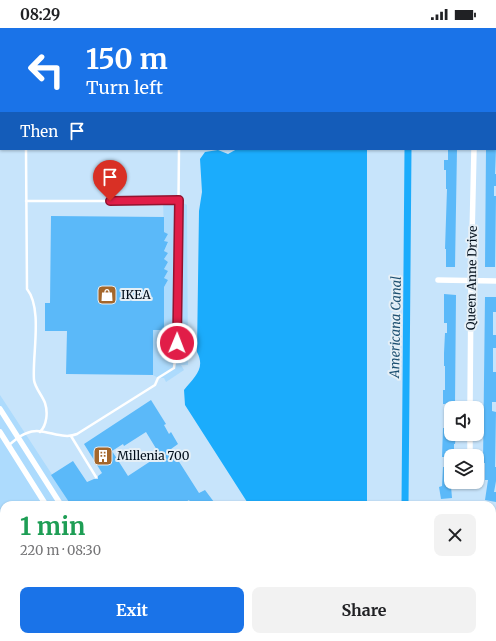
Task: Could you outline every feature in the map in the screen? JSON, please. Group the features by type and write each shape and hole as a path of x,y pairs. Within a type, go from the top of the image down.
{"street":[{"name":"Queen Anne Drive","path":"470,401 474,150"},
{"path":"438,280 496,281"},
{"path":"0,409 58,501"},
{"path":"0,432 43,501"}],"lane":[{"path":"26,150 27,289 30,293 35,309 34,382 46,408 44,428 40,432"},
{"path":"8,445 28,432 71,436 155,384 158,378 174,368 177,343 179,150"},
{"path":"26,201 179,200"},
{"path":"71,436 96,477"}],"shaded area":[{"path":"163,201 179,201 187,205 188,365 181,365 184,370 166,382 164,378 158,378 153,375 153,330 164,330 164,287 168,280 164,278 168,271 164,269 168,262 164,259 168,253 164,251 168,243 164,241 168,234 164,232"},
{"path":"0,395 69,501 0,501"}],"water":[{"path":"218,150 228,154 235,150 367,150 367,501 246,501 185,405 184,390 198,372 200,363 197,352 199,211 202,192 200,159 205,152"}],"building":[{"path":"448,150 457,150 455,267 446,267 445,249 447,189 444,160 448,160"},
{"path":"486,150 496,150 496,186 494,186 494,196 496,196 495,267 485,267"},
{"name":"IKEA","path":"51,216 164,217 164,232 168,234 164,241 168,242 164,251 168,253 164,259 168,262 164,269 168,271 164,278 168,280 164,287 164,330 153,330 153,375 66,374 67,331 45,331 45,303 50,303"},
{"path":"444,294 456,295 455,401 444,401 443,404 443,390 445,390 445,333 447,333 447,323 444,323"},
{"path":"485,297 496,297 496,312 493,312 493,335 496,335 496,348 493,348 493,372 496,372 496,402 492,402 492,411 496,412 496,481 494,492 496,492 496,501 485,500 488,480 485,480 483,449"},
{"name":"Millenia 700","path":"151,400 166,424 164,425 169,434 171,432 178,444 171,449 199,493 205,490 213,501 68,501 51,475 73,461 87,482 98,479 98,476 102,473 84,444","holes":["146,432 160,455 128,476 112,451 123,444 124,446"]},
{"path":"444,428 444,441 455,441 454,449 444,449 444,457 442,457"},
{"path":"443,467 444,489 451,489 452,498 441,499 439,487 442,486"}],"waterway":[{"name":"Americana Canal","path":"405,501 408,150"}],"place":[{"name":"IKEA","path":"107,295"},
{"name":"Millenia 700","path":"103,456"}],"route":[{"path":"110,201 179,200 177,343"}]}
